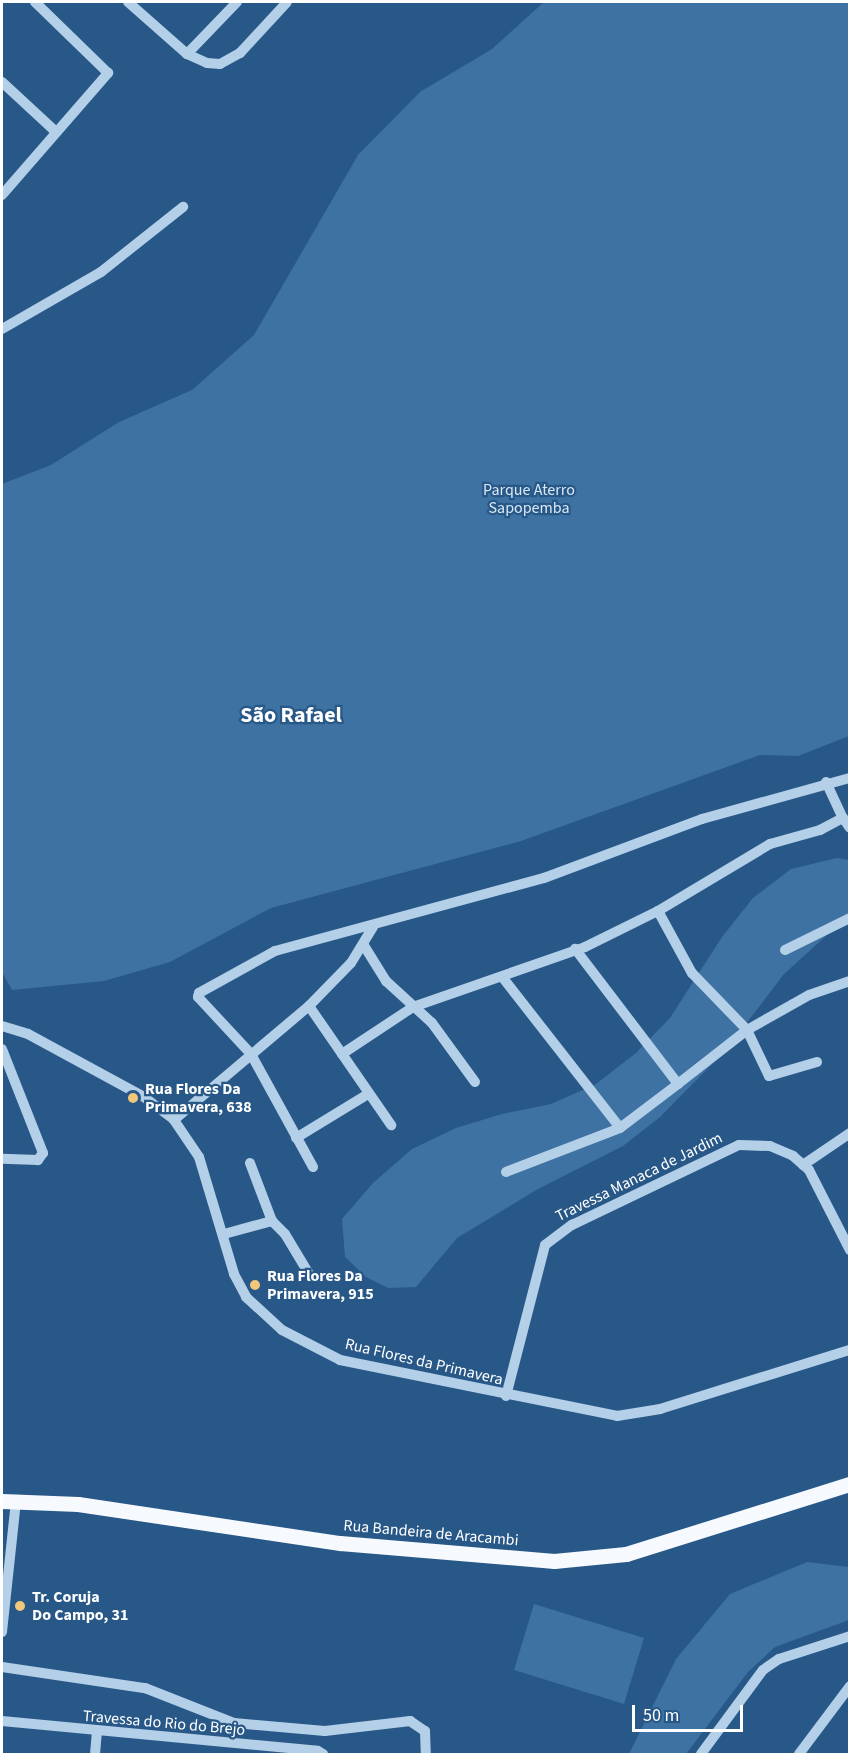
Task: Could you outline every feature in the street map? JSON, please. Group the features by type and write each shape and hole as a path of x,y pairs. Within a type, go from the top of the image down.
{"main road":[{"name":"Rua Bandeira de Aracambi","path":"9,1500 78,1504 339,1543 554,1561 626,1554 849,1487"}],"street":[{"path":"2,195 108,73 35,2"},
{"path":"128,2 186,54 207,63 232,59 287,2"},
{"path":"186,54 237,2"},
{"path":"2,82 56,132"},
{"path":"2,330 118,261 183,207"},
{"path":"313,1167 251,1054 198,997 199,993 275,951 372,927 544,878 702,819 826,782 849,778"},
{"path":"826,782 849,828"},
{"path":"342,1054 412,1007 503,978 575,950 658,911 770,844 820,830 843,818"},
{"path":"658,911 692,973 747,1030 769,1076 817,1062"},
{"path":"785,950 849,918"},
{"path":"174,1120 309,1006 351,963 372,927"},
{"path":"363,944 386,981 439,1032 475,1082"},
{"path":"575,950 678,1084"},
{"path":"503,978 620,1128"},
{"path":"506,1172 620,1128 747,1030 809,995 849,981"},
{"path":"309,1006 391,1125"},
{"name":"Rua Flores da Primavera","path":"2,1026 28,1034 144,1096 174,1120 199,1157 224,1234 234,1274 246,1297 263,1316 313,1348 340,1360 506,1396 617,1416 671,1406 849,1350"},
{"path":"2,1049 43,1155 38,1160 2,1159"},
{"path":"296,1138 368,1094"},
{"path":"849,1134 803,1164 846,1232 849,1250"},
{"name":"Travessa Manaca de Jardim","path":"506,1396 538,1261 555,1234 739,1145 770,1146 794,1156 803,1164"},
{"path":"250,1163 272,1221 285,1234 309,1274"},
{"path":"224,1234 272,1221"},
{"path":"2,1632 9,1500"},
{"path":"702,1755 763,1670 779,1659 849,1636"},
{"path":"2,1667 146,1688 234,1723 325,1731 410,1721 425,1731 426,1755"},
{"path":"800,1755 849,1686"},
{"name":"Travessa do Rio do Brejo","path":"2,1721 225,1748 318,1751 323,1755"},
{"path":"225,1748 234,1723"},
{"path":"95,1755 97,1732"}],"green space":[{"name":"Parque Aterro Sapopemba","path":"544,2 849,2 849,736 798,756 760,755 521,841 271,908 170,962 104,981 12,990 2,972 2,484 51,465 119,422 192,390 254,335 358,155 420,92 492,49"},
{"path":"837,858 849,860 849,915 784,974 726,1050 660,1117 623,1146 538,1189 457,1238 416,1287 388,1288 366,1277 345,1257 342,1219 373,1183 412,1149 456,1128 502,1114 551,1104 596,1084 636,1053 670,1018 722,937 753,898 791,869"},
{"path":"807,1562 849,1567 849,1620 775,1647 748,1672 686,1754 629,1754 676,1659 730,1594"},
{"path":"534,1604 644,1638 624,1704 514,1670"}],"place":[{"name":"Rua Flores Da Primavera, 638","path":"133,1098"},
{"name":"Rua Flores Da Primavera, 915","path":"255,1285"},
{"name":"Tr. Coruja Do Campo, 31","path":"20,1606"}],"district":[{"name":"São Rafael","path":"291,716"}]}
